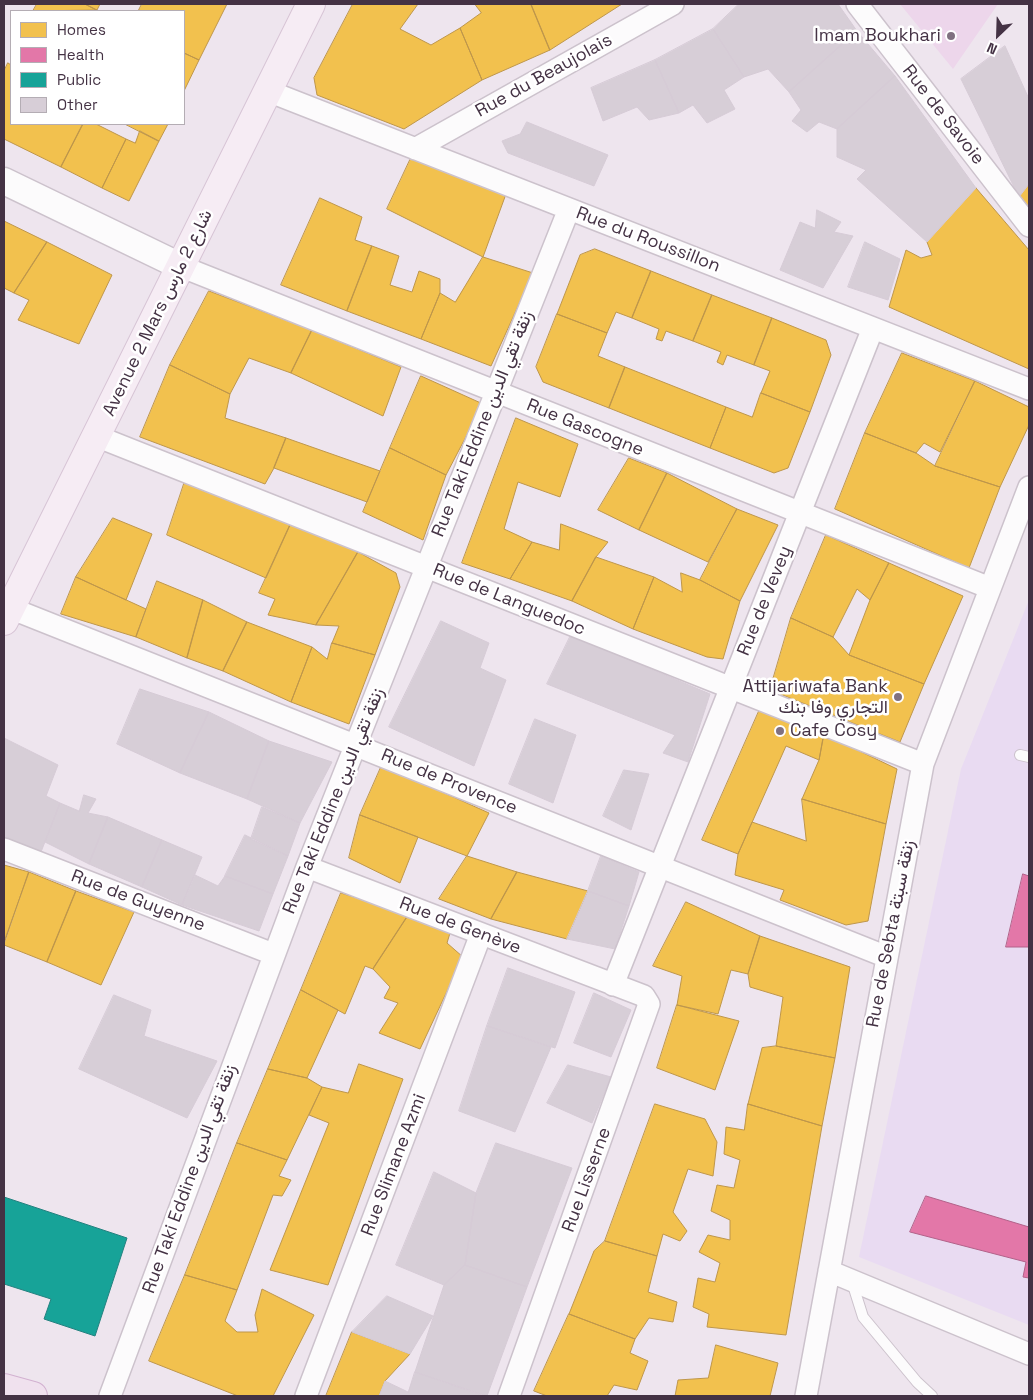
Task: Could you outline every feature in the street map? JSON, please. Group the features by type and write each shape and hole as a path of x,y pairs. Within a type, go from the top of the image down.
{"main road":[{"name":"Avenue 2 Mars شارع 2 مارس","path":"7,615 311,4"},
{"path":"4,1388 32,1396"}],"street":[{"name":"Rue du Beaujolais","path":"415,149 673,4"},
{"name":"Rue de Savoie","path":"857,4 1029,226"},
{"name":"Rue du Roussillon","path":"268,91 1029,389"},
{"path":"4,181 180,266"},
{"name":"Rue Taki Eddine زنقة تقي الدين","path":"110,1396 273,954 569,209"},
{"name":"Rue Gascogne","path":"180,266 990,588"},
{"name":"Rue de Vevey","path":"613,985 873,328"},
{"name":"Rue de Languedoc","path":"96,436 923,764"},
{"name":"Rue de Sebta زنقة سبتة","path":"806,1396 923,764 1029,487"},
{"name":"Rue de Provence","path":"7,615 356,745 887,957"},
{"name":"Rue de Guyenne","path":"4,849 273,954"},
{"name":"Rue de Genève","path":"307,867 613,985"},
{"name":"Rue Slimane Azmi","path":"306,1396 481,934"},
{"name":"Rue Lisserne","path":"508,1396 649,1009 649,1004 644,996 613,985"},
{"path":"829,1271 1029,1354"}],"lane":[{"path":"852,1281 863,1317 917,1382 932,1396"}],"shaded area":[{"name":"Imam Boukhari","path":"900,4 998,4 953,69"},
{"path":"1029,600 1029,1325 859,1257 961,769"}],"building: Homes":[{"path":"37,4 85,4 97,10 34,10"},
{"path":"85,4 100,4 97,10"},
{"path":"142,4 227,4 199,60 185,53 185,10 139,10"},
{"path":"353,4 418,4 400,29 431,45 460,28 482,80 404,129 317,95 314,78"},
{"path":"475,4 531,4 550,50 482,80 460,28 481,13"},
{"path":"531,4 622,4 550,50"},
{"path":"185,53 199,60 185,89"},
{"path":"8,63 10,64 10,125 82,125 61,167 4,139 4,71"},
{"path":"82,125 98,125 126,139 102,188 61,167"},
{"path":"127,125 167,125 159,141"},
{"path":"140,131 159,141 129,201 102,188 126,139 135,143"},
{"path":"411,158 506,194 483,257 387,209"},
{"path":"1029,184 1029,208 1019,197"},
{"path":"976,188 1029,250 1029,369 889,307 906,250 921,258 932,255 927,242"},
{"path":"320,198 362,217 355,240 372,246 347,311 281,285"},
{"path":"4,221 47,242 14,293 4,288"},
{"path":"47,242 112,275 79,344 18,320 29,300 14,293"},
{"path":"372,246 399,256 390,285 412,292 419,271 440,279 440,293 421,339 347,311"},
{"path":"595,249 651,271 632,318 616,312 607,333 557,314 580,255"},
{"path":"483,257 533,273 491,366 421,339 440,293 455,302"},
{"path":"651,271 712,295 693,341 666,331 662,341 656,339 659,329 632,318"},
{"path":"209,291 312,330 291,373 249,358 230,394 170,365"},
{"path":"712,295 772,318 754,365 727,355 723,365 717,362 721,352 693,341"},
{"path":"557,314 607,333 598,356 625,367 609,408 543,382 536,367"},
{"path":"772,318 826,340 831,355 810,412 761,393 770,371 754,365"},
{"path":"312,330 401,367 383,416 291,373"},
{"path":"902,353 975,381 940,452 924,443 916,453 865,433"},
{"path":"170,365 230,394 225,418 286,438 274,468 265,484 140,437"},
{"path":"625,367 726,407 710,448 609,408"},
{"path":"421,376 483,404 446,475 390,448"},
{"path":"975,381 1029,407 1029,425 1000,487 935,466"},
{"path":"761,393 810,412 788,468 774,473 710,448 726,407 752,417"},
{"path":"516,418 578,444 560,497 518,482 504,529 532,542 510,579 462,563"},
{"path":"865,433 916,453 935,466 1000,487 969,568 835,509"},
{"path":"286,438 380,471 367,502 274,468"},
{"path":"390,448 446,475 423,540 363,512"},
{"path":"629,458 667,473 639,530 598,510"},
{"path":"667,473 737,509 708,562 639,530"},
{"path":"185,481 291,523 266,578 167,535"},
{"path":"737,509 778,525 740,601 700,580"},
{"path":"113,518 152,534 126,600 76,577"},
{"path":"291,523 358,552 316,625 268,615 275,599 259,593"},
{"path":"561,524 608,542 596,557 572,601 510,579 532,542 559,550"},
{"path":"826,535 889,563 870,600 857,589 833,637 791,618"},
{"path":"358,552 396,573 400,587 375,655 332,643 339,626 316,625"},
{"path":"596,557 654,577 633,629 572,601"},
{"path":"889,563 963,596 924,684 849,655 870,600"},
{"path":"681,573 700,580 740,601 723,659 707,657 633,629 654,577 682,592"},
{"path":"76,577 146,609 136,637 61,614"},
{"path":"157,581 203,600 187,658 136,637"},
{"path":"203,600 247,622 223,671 187,658"},
{"path":"791,618 833,637 849,655 924,684 900,742 770,690"},
{"path":"247,622 312,647 291,702 223,671"},
{"path":"332,643 375,655 349,724 291,702 312,647 327,659"},
{"path":"760,709 824,734 819,760 786,746 738,854 702,840"},
{"path":"824,734 897,769 886,824 802,799 819,760"},
{"path":"382,765 489,813 467,856 360,815"},
{"path":"802,799 886,824 868,921 846,925 780,900 784,890 735,875 738,854 752,822 806,841"},
{"path":"360,815 418,837 400,883 349,858"},
{"path":"467,856 517,872 491,919 439,899"},
{"path":"4,865 29,872 4,942"},
{"path":"29,872 76,891 47,962 4,945"},
{"path":"517,872 588,891 567,939 491,919"},
{"path":"76,891 134,912 101,985 47,962"},
{"path":"341,893 409,914 373,969 365,966 345,1014 301,990"},
{"path":"686,902 760,936 748,974 731,970 718,1014 677,1005 682,976 653,966"},
{"path":"409,914 450,933 447,943 463,957 420,1049 379,1033 398,1003 384,998 390,987 373,969"},
{"path":"760,936 850,967 835,1058 776,1046 783,997 750,987 748,974"},
{"path":"301,990 338,1010 307,1078 268,1069"},
{"path":"677,1005 739,1021 715,1090 657,1068"},
{"path":"776,1046 835,1058 822,1126 748,1104 762,1048"},
{"path":"359,1064 403,1079 328,1285 270,1270 329,1123 309,1115 322,1087 348,1093"},
{"path":"268,1069 307,1078 322,1087 287,1160 237,1143"},
{"path":"655,1104 705,1119 717,1142 713,1176 688,1169 673,1212 687,1231 680,1241 663,1234 657,1256 605,1241"},
{"path":"748,1104 822,1126 786,1335 707,1327 709,1314 693,1307 698,1278 715,1282 720,1263 699,1252 708,1235 730,1240 730,1220 711,1211 717,1185 734,1188 740,1160 724,1154 726,1127 744,1130"},
{"path":"237,1143 287,1160 279,1176 291,1180 282,1196 273,1195 237,1290 185,1275"},
{"path":"605,1241 657,1256 648,1292 677,1302 673,1322 649,1318 635,1339 569,1314 594,1251"},
{"path":"185,1275 237,1290 225,1321 237,1332 258,1332 255,1315 262,1289 314,1315 273,1396 238,1396 149,1361"},
{"path":"569,1314 635,1339 630,1353 648,1361 637,1390 614,1385 607,1396 547,1396 534,1391"},
{"path":"352,1332 410,1354 385,1381 379,1396 326,1396"},
{"path":"716,1345 778,1363 770,1396 675,1396 678,1380 708,1378"}],"building: Health":[{"path":"1023,874 1029,876 1029,947 1006,947"},
{"path":"926,1196 1029,1227 1029,1278 1023,1277 1026,1262 910,1232"}],"building: Public":[{"path":"4,1197 127,1238 95,1336 44,1319 51,1299 4,1284"}],"building: Other":[{"path":"739,4 838,4 857,31 789,92 768,69 744,77 713,29"},
{"path":"713,29 744,77 724,90 735,109 707,123 693,105 679,113 655,60"},
{"path":"857,31 895,76 837,129 819,122 807,132 792,121 801,110 789,92"},
{"path":"1005,46 1029,99 1029,184 1019,197 961,79"},
{"path":"655,60 679,113 649,120 637,107 603,121 591,88"},
{"path":"895,76 976,188 927,242 857,179 866,170 837,157 837,129"},
{"path":"527,122 608,155 594,186 508,153 502,141 520,134"},
{"path":"817,210 841,222 834,232 853,236 823,288 780,270 800,222 815,228"},
{"path":"865,242 900,259 888,300 848,287"},
{"path":"441,621 489,643 480,668 506,680 474,766 389,727"},
{"path":"571,635 710,694 688,762 663,753 675,735 547,684"},
{"path":"140,689 209,712 180,773 117,744"},
{"path":"209,712 269,741 247,799 180,773"},
{"path":"535,719 576,735 553,803 509,784"},
{"path":"4,738 58,765 46,796 60,803 41,852 4,838"},
{"path":"269,741 332,762 300,823 247,799"},
{"path":"624,770 649,774 631,830 603,816"},
{"path":"84,795 96,799 88,813 108,817 89,864 45,842 60,803 79,811"},
{"path":"262,807 300,823 288,856 251,839"},
{"path":"108,817 162,840 142,887 89,864"},
{"path":"245,835 288,856 273,894 225,876"},
{"path":"162,840 202,857 182,905 142,887"},
{"path":"601,856 639,872 629,906 588,891"},
{"path":"195,875 218,886 225,876 273,894 259,931 182,905"},
{"path":"588,891 629,906 615,949 567,939"},
{"path":"508,968 575,992 555,1048 487,1026"},
{"path":"594,993 631,1010 611,1057 574,1043"},
{"path":"114,995 151,1010 144,1036 217,1061 187,1118 79,1069"},
{"path":"487,1026 551,1047 515,1132 459,1111"},
{"path":"568,1065 611,1077 592,1123 547,1103"},
{"path":"496,1143 572,1168 527,1287 465,1265 476,1193"},
{"path":"434,1172 476,1193 465,1265 444,1285 396,1265"},
{"path":"465,1265 527,1287 487,1396 415,1372 444,1285"},
{"path":"387,1296 433,1316 410,1354 352,1332"},
{"path":"415,1372 485,1396 379,1396 385,1381 408,1392"}],"place":[{"name":"Imam Boukhari","path":"951,36"},
{"name":"Attijariwafa Bank التجاري وفا بنك","path":"898,697"},
{"name":"Cafe Cosy","path":"780,731"}]}
